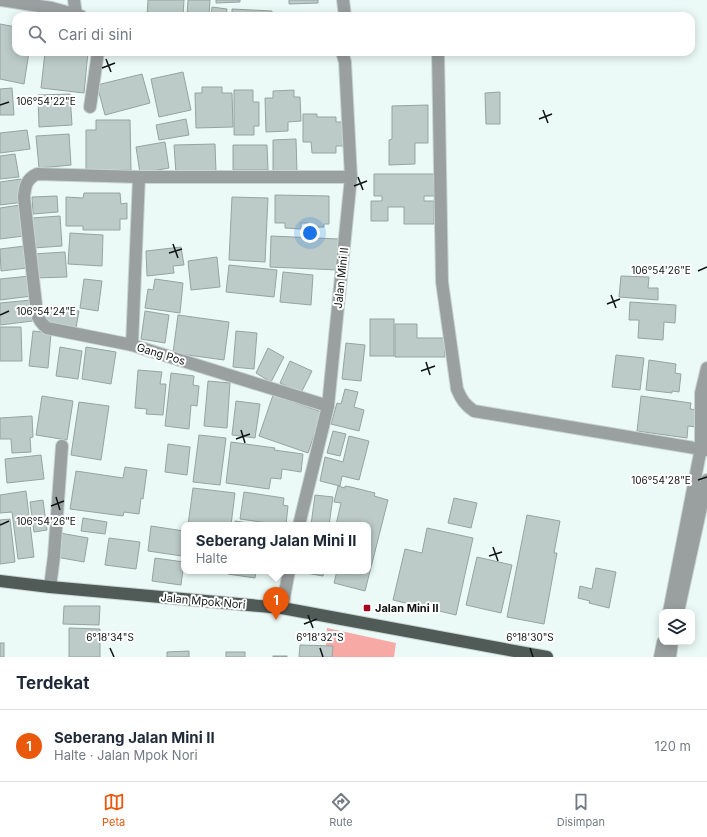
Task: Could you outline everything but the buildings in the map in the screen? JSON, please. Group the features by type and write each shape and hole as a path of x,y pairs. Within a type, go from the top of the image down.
{"main road":[{"name":"Jalan Mpok Nori","path":"0,581 50,587 282,608 547,657"}],"street":[{"path":"0,0 52,8 67,12"},
{"path":"74,0 77,12"},
{"path":"344,0 345,12"},
{"path":"90,107 97,56"},
{"name":"Jalan Mini II","path":"300,522 328,406 351,178 346,62 344,56"},
{"path":"438,56 442,282 456,389 460,398 474,411 704,449"},
{"path":"132,345 47,328 39,320 25,205 25,188 27,181 31,176 37,174 139,177 351,178"},
{"name":"Gang Pos","path":"139,177 132,345 328,406"},
{"path":"669,609 704,449 701,393 707,368"},
{"path":"50,587 54,556 62,446"},
{"path":"679,609 707,480"},
{"path":"282,608 288,574"},
{"path":"660,657 662,645"},
{"path":"670,657 672,645"}],"shaded area":[{"path":"327,628 396,643 394,657 325,657"}],"place":[{"name":"Jalan Mini II","path":"367,608"},
{"name":"Seberang Jalan Mini II","path":"276,620"}]}
